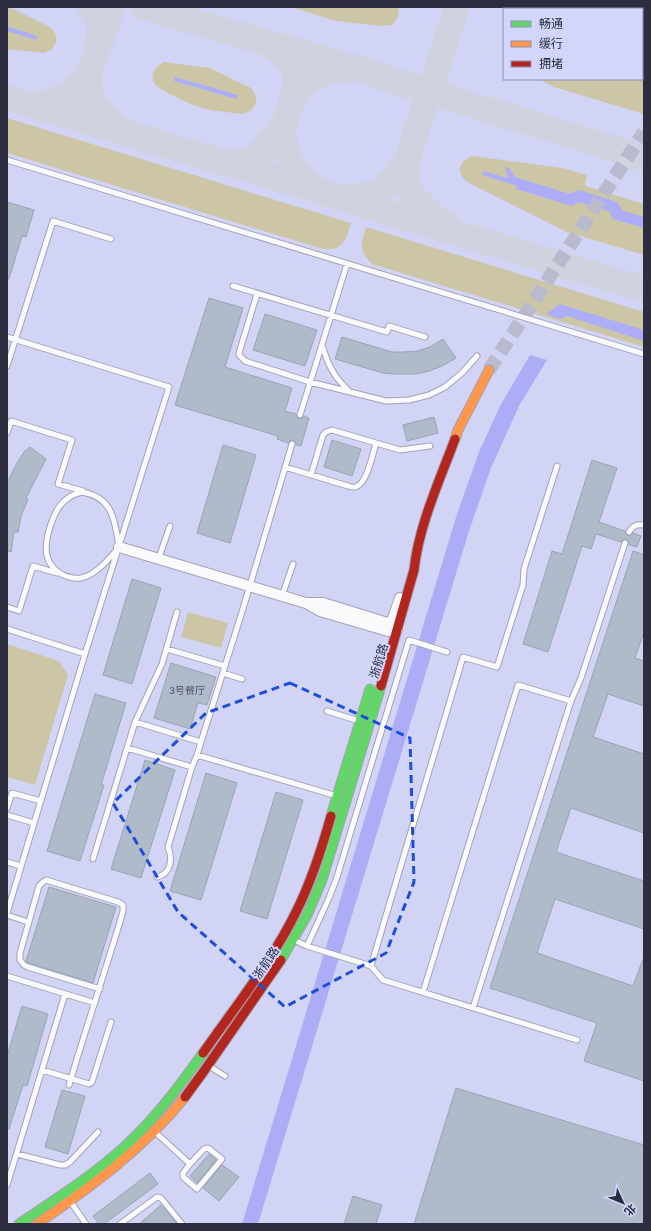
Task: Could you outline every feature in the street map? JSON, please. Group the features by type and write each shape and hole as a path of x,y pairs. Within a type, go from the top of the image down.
{"street":[{"path":"119,547 158,560 306,603 323,603 392,628 409,568 416,553 429,509 458,430 489,370"},
{"name":"浙航路","path":"384,643 392,628"},
{"name":"浙航路","path":"37,1224 113,1170 155,1132 184,1099 282,959 307,914 324,873 392,628"},
{"name":"浙航路","path":"19,1224 101,1165 147,1125 176,1091 199,1060 272,954 284,935 311,880 373,678"}],"lane":[{"path":"7,160 644,354"},
{"path":"7,366 53,221 111,239"},
{"path":"300,415 347,264"},
{"path":"233,286 387,332 389,326 424,337"},
{"path":"257,294 239,353 240,356 244,361 310,382 386,400 409,400 429,395 445,387 462,373 477,356"},
{"path":"7,337 169,388 85,654 7,914 28,922"},
{"path":"322,345 332,372 339,382 350,392"},
{"path":"7,433 11,421 72,440 58,484 92,494 99,497 105,503 113,516 119,547"},
{"path":"311,475 323,435 332,430 400,450 430,446"},
{"path":"285,467 348,486 356,487 362,484 366,476 376,443"},
{"path":"157,877 166,873 171,860 168,847 250,587 292,444"},
{"path":"371,966 463,657 497,667 523,585 524,569 557,466"},
{"path":"65,576 56,570 46,555 46,540 54,515 61,504 71,496 82,492 92,494"},
{"path":"629,532 634,525 644,525"},
{"path":"158,560 170,526"},
{"path":"473,1008 571,701 581,678 625,543"},
{"path":"7,607 19,611 33,566 65,576 81,578 89,575 99,568 119,547"},
{"path":"282,596 293,564"},
{"path":"93,858 135,722 162,664 177,612"},
{"path":"7,629 85,654"},
{"path":"307,946 337,877 408,640 447,652"},
{"path":"167,649 225,666"},
{"path":"223,673 242,679"},
{"path":"423,992 518,685 571,701"},
{"path":"327,711 360,721"},
{"path":"135,722 201,742"},
{"path":"127,748 192,767"},
{"path":"197,755 337,796"},
{"path":"7,808 12,793 41,801"},
{"path":"7,815 34,823"},
{"path":"7,862 21,866"},
{"path":"69,1085 100,989 122,915 123,905 118,902 46,880 39,886 20,953 20,960 28,967 100,989"},
{"path":"284,935 307,946 371,966 383,980 577,1040"},
{"path":"7,976 95,1003"},
{"path":"7,1185 65,994"},
{"path":"42,1070 89,1084 92,1082 111,1022"},
{"path":"199,1060 225,1076"},
{"path":"147,1125 190,1164"},
{"path":"16,1154 54,1164 65,1165 70,1162 98,1132"},
{"path":"208,1148 222,1159 197,1189 183,1177 183,1173 190,1164 208,1148"},
{"path":"64,1192 86,1224"},
{"path":"120,1224 158,1197 161,1198 182,1224"}],"highlighted area":[{"path":"290,683 410,738 414,882 386,953 285,1007 178,912 113,803 206,713"}],"shaded area":[{"path":"7,7 644,7 644,1224 7,1224"},
{"path":"7,7 48,26 54,31 56,42 52,49 44,53 7,49"},
{"path":"291,7 398,7 399,11 397,19 392,25 381,26 336,21"},
{"path":"644,59 644,114 554,87 541,80 643,80"},
{"path":"164,62 210,68 251,88 256,96 256,104 251,110 242,114 203,108 183,101 154,83 152,76 153,72"},
{"path":"7,118 351,223 343,243 335,248 323,249 7,153"},
{"path":"472,156 563,168 587,175 585,186 644,204 644,255 567,232 469,183 462,176 460,169 463,162"},
{"path":"366,227 644,312 644,347 372,264 364,255 362,247"},
{"path":"188,612 228,623 221,648 181,637"},
{"path":"7,644 59,661 68,675 35,785 7,777"}],"water":[{"path":"7,26 37,36 36,40 7,31"},
{"path":"175,77 238,95 236,99 174,81"},
{"path":"505,167 509,168 515,177 570,194 579,190 617,202 623,211 644,217 644,228 613,219 609,211 578,202 572,206 516,189 517,186 482,175 483,171 508,178"},
{"path":"560,304 644,330 644,341 567,316 560,319 546,314"},
{"path":"530,355 547,360 520,404 491,468 469,531 258,1224 242,1224 457,514 479,452 501,404"}],"building":[{"path":"7,202 34,210 26,237 22,236 9,279 7,279"},
{"path":"209,298 243,308 225,367 292,388 285,411 296,414 299,419 304,416 309,418 301,446 296,445 294,440 291,440 288,443 277,439 278,436 175,405"},
{"path":"265,314 317,330 305,366 253,350"},
{"path":"342,337 392,352 417,351 430,347 443,339 456,358 442,366 416,374 383,373 335,359"},
{"path":"434,417 438,433 407,441 403,425"},
{"path":"332,440 361,449 352,476 324,467"},
{"path":"223,445 256,455 230,543 197,533"},
{"path":"30,447 46,459 26,498 28,499 21,516 18,532 14,532 11,552 7,551 7,483 24,452"},
{"path":"592,460 617,468 599,522 625,531 628,536 633,533 641,536 637,547 629,545 626,539 621,542 596,534 591,549 582,546 548,652 523,644 552,551 562,554"},
{"path":"633,551 644,555 644,632 635,658 644,661 644,706 608,694 593,737 644,754 644,833 571,808 556,852 644,881 644,929 555,899 537,953 633,986 644,959 644,1081 584,1061 597,1023 490,988"},
{"path":"132,579 161,588 132,684 103,675"},
{"path":"171,663 216,677 207,705 198,703 190,729 154,718"},
{"path":"95,694 126,703 101,785 104,785 80,861 47,851"},
{"path":"145,760 175,770 141,878 111,869"},
{"path":"206,773 237,783 201,900 170,891"},
{"path":"276,792 303,800 267,919 240,911"},
{"path":"49,887 116,907 93,983 26,961"},
{"path":"22,1006 48,1014 27,1086 23,1085 9,1129 7,1128 7,1056"},
{"path":"456,1088 644,1145 644,1224 414,1224"},
{"path":"62,1090 85,1096 68,1154 45,1147"},
{"path":"209,1154 216,1160 197,1183 190,1176"},
{"path":"222,1165 239,1177 219,1201 203,1188"},
{"path":"150,1173 158,1184 104,1224 99,1224 93,1216"},
{"path":"353,1196 382,1205 376,1224 344,1224"},
{"path":"161,1205 177,1224 139,1224"}],"taxiway":[{"path":"90,7 100,25 98,44"},
{"path":"31,105 47,103 66,95 78,86 90,70 113,7"},
{"path":"143,7 370,72 644,158"},
{"path":"450,226 436,218 412,194 409,189 407,174 413,141 457,7"},
{"path":"269,45 285,56 295,73 296,80 294,95 285,123 284,141 291,163 305,180 314,187 337,197 364,196 377,191 394,179 408,158"},
{"path":"291,105 302,89 316,78 334,71 353,69"},
{"path":"90,70 91,98 105,116 122,129"},
{"path":"7,98 644,289"},
{"path":"226,163 243,163 255,157 273,139 286,121"}],"tunnel":[{"path":"489,370 644,132"}],"traffic: fast":[{"path":"281,960 307,915 322,880 381,686"},
{"path":"331,816 370,689"},
{"path":"19,1224 59,1197 111,1159 123,1148 166,1103 203,1053"}],"traffic: slow":[{"path":"455,439 458,430 489,370"},
{"path":"37,1224 116,1166 152,1133 185,1097"}],"traffic: jam":[{"path":"381,686 414,570 420,537 425,520 455,439"},
{"path":"203,1053 253,983 287,929 312,876 331,816"},
{"path":"185,1097 281,960"}]}
